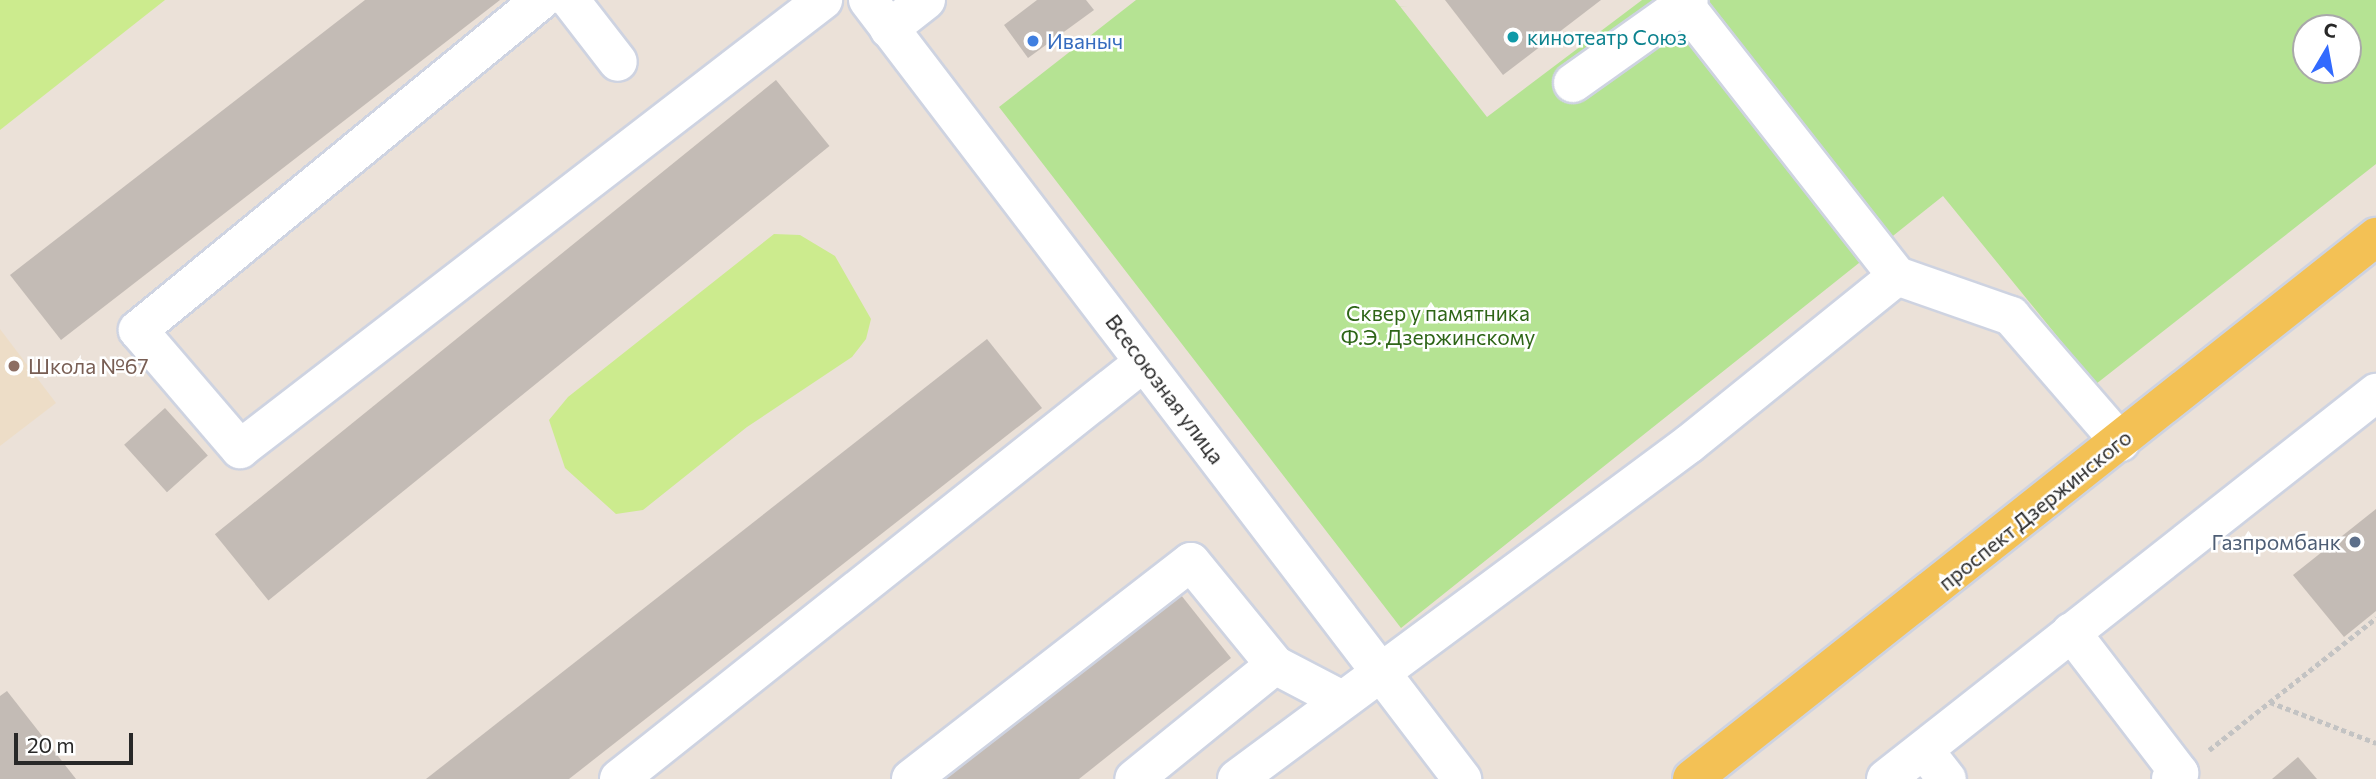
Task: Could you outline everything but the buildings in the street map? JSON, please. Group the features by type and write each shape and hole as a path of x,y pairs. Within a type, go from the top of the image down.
{"main road":[{"name":"проспект Дзержинского","path":"1692,779 2376,237"}],"street":[{"path":"541,0 138,330 240,449 823,0"},
{"path":"570,0 618,62"},
{"path":"878,14 926,0"},
{"path":"1573,83 1686,2 1897,276 2011,316 2120,442"},
{"name":"Всесоюзная улица","path":"878,14 1462,779"},
{"path":"1237,779 1379,670 1679,452 1897,276"},
{"path":"619,779 1144,362"},
{"path":"1886,779 2376,393"},
{"path":"911,779 1191,562 1275,665 1340,699"},
{"path":"2071,632 2175,776"},
{"path":"1134,779 1275,665"},
{"path":"1924,750 1947,779"}],"path":[{"path":"2175,776 2376,618"},
{"path":"2270,702 2376,743"}],"shaded area":[{"name":"Школа №67","path":"0,329 56,403 0,446"}],"green space":[{"path":"0,0 165,0 0,130"},
{"name":"Сквер у памятника Ф.Э. Дзержинскому","path":"1136,0 1395,0 1487,117 1642,0 2376,0 2376,164 2096,384 1943,196 1401,628 999,107"},
{"path":"774,234 800,235 835,256 871,319 866,339 852,357 747,427 643,510 616,514 565,468 549,420 568,397"}],"place":[{"name":"кинотеатр Союз","path":"1513,37"},
{"name":"Иваныч","path":"1033,41"},
{"name":"Школа №67","path":"14,366"},
{"name":"Газпромбанк","path":"2355,542"}]}
